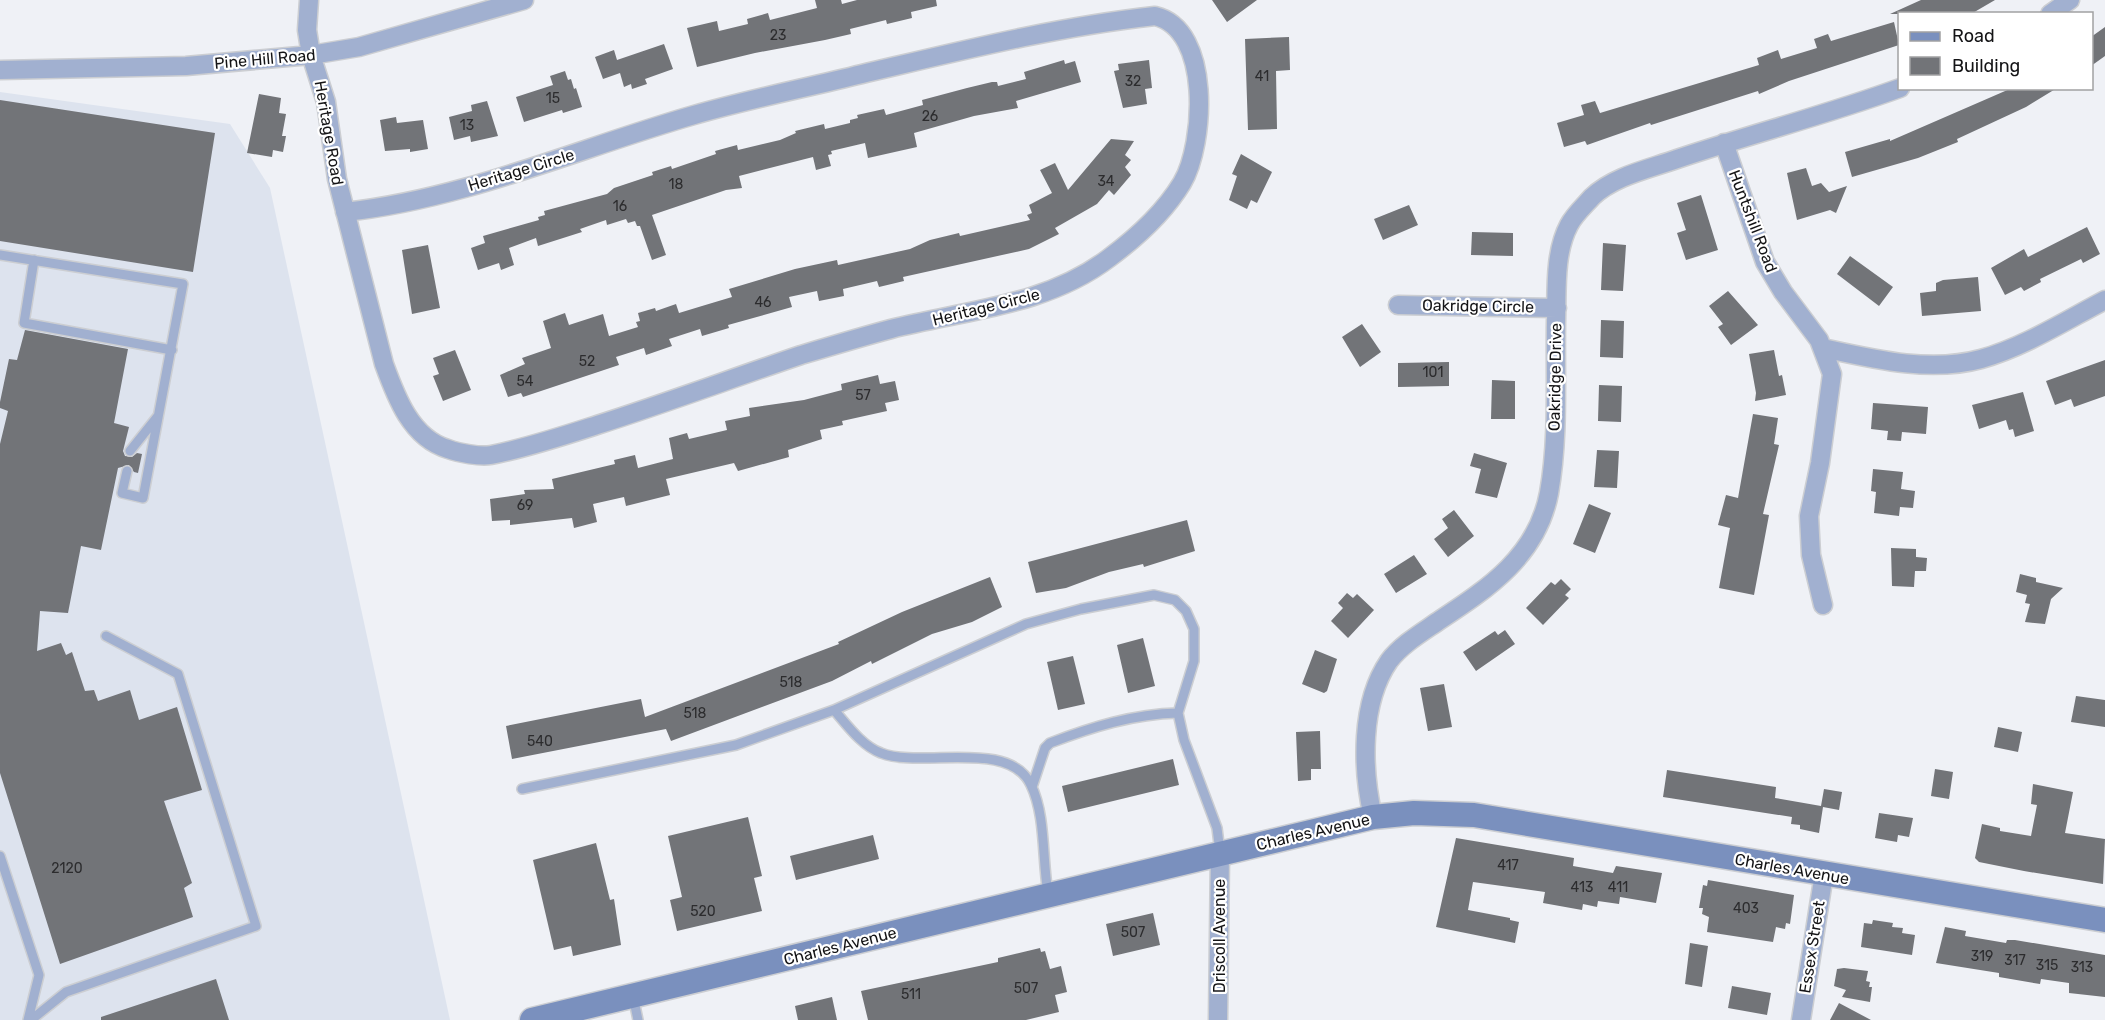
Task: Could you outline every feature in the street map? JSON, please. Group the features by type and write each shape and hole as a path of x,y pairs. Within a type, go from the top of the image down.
{"street":[{"name":"Heritage Road","path":"309,0 307,30 326,102 345,212"},
{"name":"Pine Hill Road","path":"0,70 186,66 312,55 359,47 524,0"},
{"path":"2053,12 2070,0"},
{"name":"Heritage Circle","path":"1155,16 1163,18 1170,21 1182,36 1196,69 1200,112 1198,137 1183,181 1168,202 1138,232 1109,258 1072,282 1028,300 891,329 801,356 561,436 488,456 448,449 426,438 412,423 392,386 384,364 345,212 384,207 480,183 695,115 1011,38 1083,24 1155,16"},
{"name":"Oakridge Drive","path":"1373,817 1366,746 1375,686 1390,659 1416,636 1492,586 1523,553 1540,523 1549,494 1554,437 1557,308 1562,243 1569,224 1594,195 1623,178 1724,144 1838,111 1898,88"},
{"name":"Huntshill Road","path":"1724,144 1765,262 1823,348 1832,374 1820,463 1809,516 1812,555 1823,605"},
{"path":"1823,348 1882,361 1942,364 1979,360 2003,352 2105,300"},
{"name":"Oakridge Circle","path":"1398,305 1557,308"},
{"name":"Charles Avenue","path":"532,1020 1373,817 1414,813 1474,815 2105,920"},
{"name":"Driscoll Avenue","path":"1218,1020 1221,853"},
{"name":"Essex Street","path":"1801,1020 1824,874"}],"lane":[{"path":"0,255 183,284 143,498 122,493 127,471"},
{"path":"34,260 24,323 172,350"},
{"path":"130,452 160,413"},
{"path":"522,789 727,748 834,710 1026,624 1081,609 1154,595 1175,600 1186,611 1194,629 1194,661 1178,713 1184,740 1217,828 1221,853"},
{"path":"30,1020 66,992 256,926 178,674 106,636"},
{"path":"834,710 874,750 884,754 905,759 965,757 986,759 1014,766 1025,774 1032,787 1038,810 1048,895"},
{"path":"1032,787 1045,748 1050,743 1097,725 1148,714 1178,713"},
{"path":"0,856 39,975 30,1020"},
{"path":"633,996 638,1020"}],"shaded area":[{"path":"0,92 230,124 270,188 450,1020 0,1020"}],"building":[{"path":"815,0 841,0 842,4 857,0 936,0 937,6 911,12 912,18 887,24 886,20 850,29 851,34 697,67 687,28 717,21 719,31 748,24 747,19 768,13 770,20 817,8"},
{"path":"1212,0 1257,0 1227,22"},
{"path":"1921,0 1995,0 1974,12 1898,12 1898,14 1890,14"},
{"path":"1894,22 1898,45 1789,81 1759,94 1758,91 1651,125 1650,123 1587,145 1585,141 1564,147 1557,123 1584,115 1581,105 1595,101 1600,113 1759,65 1757,58 1778,50 1781,59 1817,48 1814,39 1828,34 1831,41"},
{"path":"2105,27 2105,56 2093,65 2093,36"},
{"path":"1289,37 1290,70 1276,71 1277,129 1248,130 1245,39"},
{"path":"664,44 673,69 645,79 647,84 632,89 631,84 624,87 620,73 603,79 595,57 614,50 617,60"},
{"path":"1064,60 1065,64 1075,61 1081,82 1016,101 1018,108 974,116 914,133 917,147 868,158 865,143 831,151 832,154 828,155 831,166 816,170 813,157 739,176 742,188 726,190 652,215 666,255 652,260 640,226 637,226 635,221 628,223 626,219 607,225 606,220 580,229 582,232 538,246 536,238 509,248 514,265 501,270 499,263 478,270 471,248 485,243 483,236 539,220 538,217 545,215 544,211 607,194 614,188 653,175 652,172 671,166 672,169 716,154 715,151 737,145 738,150 780,140 796,133 795,131 824,124 825,129 850,123 850,120 858,118 857,115 884,109 886,115 923,105 922,100 967,88 992,82 997,82 998,86 1026,79 1024,72"},
{"path":"1149,60 1152,88 1145,89 1147,104 1123,108 1114,71 1119,70 1118,64"},
{"path":"565,71 568,80 571,79 574,89 576,88 582,107 563,113 562,110 524,122 516,97 553,85 550,76"},
{"path":"2007,90 2054,90 2026,107 1957,139 1958,142 1918,158 1852,177 1845,152 1890,139 1890,141"},
{"path":"259,94 281,98 279,113 286,114 282,136 286,136 283,152 273,150 272,157 247,153"},
{"path":"0,100 215,133 193,272 0,241"},
{"path":"487,101 498,136 471,142 470,136 454,140 449,117 472,111 471,105"},
{"path":"396,117 397,123 423,120 428,149 410,152 410,149 385,151 380,120"},
{"path":"1111,139 1134,141 1125,155 1131,160 1125,167 1131,175 1114,195 1109,190 1097,204 1055,228 1059,234 1029,249 903,277 904,281 879,287 877,281 843,289 844,296 819,301 817,291 789,297 792,307 728,325 729,328 702,336 700,329 669,339 672,346 646,355 644,348 616,357 619,365 523,397 521,393 508,397 500,375 525,364 522,358 551,348 543,321 565,313 569,325 603,314 609,336 638,327 636,322 640,321 638,313 655,308 656,311 676,304 679,313 732,297 729,289 795,269 837,260 838,265 910,249 930,240 959,233 960,236 1030,220 1027,215 1032,213 1029,205 1052,193 1040,170 1055,163 1068,190"},
{"path":"1241,154 1272,172 1257,203 1251,200 1247,209 1229,200 1237,176 1232,174"},
{"path":"1806,168 1812,186 1821,183 1829,192 1847,186 1836,213 1830,210 1797,220 1787,173"},
{"path":"1701,195 1718,250 1686,260 1677,233 1686,230 1677,203"},
{"path":"1409,205 1418,225 1383,240 1374,219"},
{"path":"2087,227 2100,254 2083,263 2081,259 2040,279 2041,282 2024,291 2021,287 2005,295 1991,268 2024,249 2028,257"},
{"path":"1472,232 1513,233 1513,256 1471,255"},
{"path":"1603,243 1626,245 1623,291 1601,290"},
{"path":"428,245 440,308 412,314 402,250"},
{"path":"1850,256 1893,287 1879,306 1837,274"},
{"path":"1978,277 1981,311 1922,316 1920,293 1936,291 1936,283 1943,280"},
{"path":"1728,291 1758,325 1731,345 1718,327 1723,324 1709,306"},
{"path":"1601,320 1624,321 1623,358 1600,357"},
{"path":"1362,324 1381,352 1360,367 1342,337"},
{"path":"25,330 128,349 114,423 129,427 123,451 125,456 132,457 137,453 142,454 138,473 134,472 129,465 118,468 101,550 81,546 68,613 40,611 37,651 61,643 66,655 72,652 85,691 94,690 98,701 130,690 139,720 177,707 202,790 164,801 192,883 184,888 193,917 60,964 0,773 0,444 8,411 0,408 0,402 9,359 17,360"},
{"path":"455,350 471,390 443,401 433,376 439,374 433,358"},
{"path":"1774,350 1779,376 1782,375 1786,395 1755,401 1756,393 1749,354"},
{"path":"2105,360 2105,396 2074,407 2071,399 2055,405 2046,381"},
{"path":"1449,362 1449,386 1398,387 1398,363"},
{"path":"878,375 880,384 895,381 899,400 885,403 887,411 842,421 843,425 820,430 822,439 788,450 789,457 738,471 734,463 666,479 670,495 626,506 624,497 593,504 597,522 574,528 572,518 510,525 510,520 492,521 490,499 525,494 524,490 554,489 552,479 615,464 614,460 635,455 638,468 673,459 669,438 687,433 689,439 727,430 725,421 750,416 749,408 804,400 842,390 841,384"},
{"path":"1492,380 1515,381 1515,419 1491,419"},
{"path":"1599,385 1622,386 1621,422 1598,421"},
{"path":"2023,392 2034,431 2015,437 2013,429 2009,430 2006,420 1979,429 1972,405"},
{"path":"1873,403 1928,407 1926,434 1902,432 1901,441 1887,440 1888,431 1871,429"},
{"path":"1753,414 1778,418 1774,444 1779,445 1763,514 1769,515 1754,595 1719,588 1730,528 1718,525 1726,495 1738,498"},
{"path":"1597,450 1619,451 1617,488 1594,487"},
{"path":"1474,453 1507,463 1497,498 1475,493 1481,469 1470,466"},
{"path":"1873,469 1903,472 1901,489 1915,491 1913,508 1900,507 1899,516 1874,513 1876,492 1871,491"},
{"path":"1589,504 1611,513 1595,553 1573,544"},
{"path":"1454,510 1474,536 1448,557 1434,539 1448,528 1442,519"},
{"path":"1187,520 1195,551 1144,567 1143,564 1109,572 1066,588 1036,593 1028,562"},
{"path":"1891,548 1916,549 1916,557 1927,558 1926,571 1915,571 1914,587 1892,586"},
{"path":"1414,555 1427,574 1396,593 1384,574"},
{"path":"2020,574 2036,578 2036,582 2063,588 2051,599 2045,624 2025,622 2030,604 2025,603 2027,595 2016,592"},
{"path":"990,577 1002,607 972,622 932,634 832,681 671,741 666,729 512,759 506,726 641,699 645,717 839,644 838,642 902,612"},
{"path":"1561,579 1571,589 1565,595 1569,598 1543,625 1526,608 1551,582 1555,585"},
{"path":"1347,593 1353,598 1357,594 1374,610 1348,638 1331,621 1343,608 1338,603"},
{"path":"1505,630 1515,644 1476,671 1463,652 1495,631 1498,635"},
{"path":"1143,638 1155,686 1128,693 1117,645"},
{"path":"1315,650 1337,659 1327,691 1324,693 1302,684"},
{"path":"1073,656 1085,704 1058,710 1047,662"},
{"path":"1444,684 1452,727 1428,731 1420,688"},
{"path":"2076,696 2105,700 2105,727 2071,722"},
{"path":"1998,727 2022,732 2018,752 1994,747"},
{"path":"1320,731 1321,769 1311,769 1311,780 1298,781 1296,732"},
{"path":"1173,759 1179,785 1068,812 1062,786"},
{"path":"1935,769 1953,772 1949,799 1931,796"},
{"path":"1667,770 1776,787 1775,798 1821,806 1824,789 1842,792 1839,810 1823,807 1819,833 1800,829 1800,825 1791,824 1792,817 1663,797"},
{"path":"2033,784 2073,792 2065,833 2105,839 2103,884 1979,862 1975,858 1982,824 2000,828 2000,831 2031,836 2037,805 2031,804"},
{"path":"1879,813 1913,818 1909,837 1898,835 1897,842 1875,838"},
{"path":"748,817 762,876 754,878 762,911 677,931 670,900 682,897 668,836"},
{"path":"873,835 879,859 796,880 790,856"},
{"path":"1456,838 1574,858 1573,866 1613,873 1616,866 1662,873 1656,903 1620,897 1619,904 1598,901 1597,907 1583,904 1582,910 1543,903 1545,892 1473,882 1468,910 1510,918 1510,920 1519,922 1515,943 1436,927"},
{"path":"596,843 610,900 614,899 621,945 573,956 571,946 554,950 533,860"},
{"path":"1708,880 1794,895 1790,924 1786,923 1785,929 1776,927 1773,942 1707,932 1709,917 1702,914 1703,908 1699,908 1703,885 1707,886"},
{"path":"1153,913 1160,945 1113,956 1106,924"},
{"path":"1873,920 1893,923 1892,927 1903,928 1902,933 1915,935 1912,955 1861,947 1864,923 1872,924"},
{"path":"1945,927 1966,931 1965,936 2006,943 2007,940 2015,940 2105,955 2105,997 2069,993 2069,983 2041,979 2040,984 1999,977 1999,973 1936,963"},
{"path":"1690,943 1708,946 1702,987 1685,984"},
{"path":"1040,948 1041,952 1045,951 1050,969 1061,966 1067,992 1055,995 1059,1012 1026,1020 868,1020 861,991 998,962 998,958"},
{"path":"1837,969 1868,971 1866,981 1870,982 1869,987 1872,987 1870,1002 1842,997 1846,990 1834,986"},
{"path":"216,979 229,1020 101,1020 101,1017"},
{"path":"1732,986 1771,993 1767,1015 1728,1008"},
{"path":"832,997 837,1020 798,1020 795,1006"},
{"path":"1839,1003 1871,1020 1830,1020"}]}
